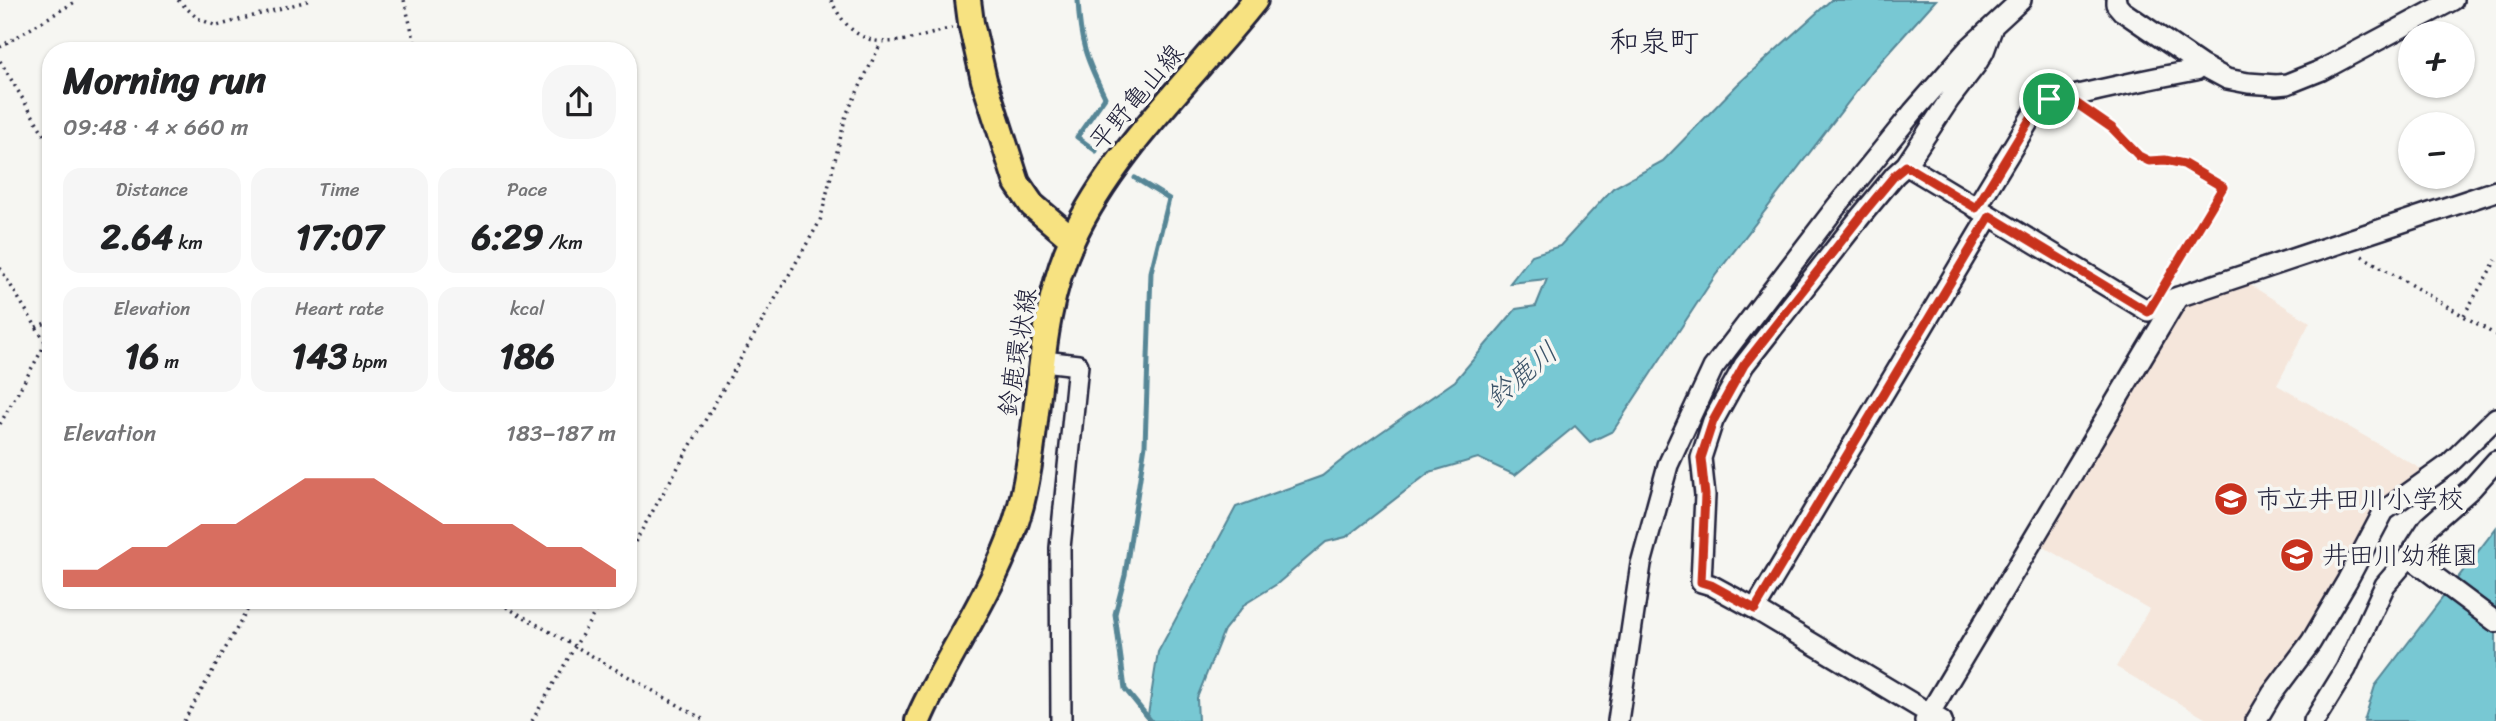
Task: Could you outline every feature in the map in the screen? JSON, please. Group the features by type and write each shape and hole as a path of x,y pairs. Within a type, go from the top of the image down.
{"main road":[{"name":"平野亀山線","path":"1072,239 1102,186 1255,0"},
{"path":"969,11 984,80 1017,183 1032,205 1072,239"},
{"name":"鈴鹿環状線","path":"918,721 997,567 1020,507 1037,423 1055,290 1072,239"}],"street":[{"path":"1618,721 1641,564 1668,465 1713,368 1836,207 1913,112 1969,48 2021,0"},
{"path":"2116,0 2122,10 2201,65 2237,81 2276,85 2322,70 2453,0"},
{"path":"1992,29 1975,66 1906,166 1895,175 1861,216 1744,365 1713,421 1701,458 1705,495 1701,582 1755,609 1932,718 2178,297"},
{"path":"1755,609 1983,212 2038,106 2049,99 2196,70 2201,65"},
{"path":"1906,166 2148,312 2150,307 2178,297 2496,191"},
{"path":"1044,361 1078,365 1060,548 1061,721"},
{"path":"2256,721 2272,694 2311,642 2384,510 2448,466 2496,418"},
{"path":"2314,721 2346,669 2385,585 2414,562 2429,526 2472,488 2496,461"},
{"path":"2414,562 2496,622"}],"path":[{"path":"0,47 78,0"},
{"path":"178,0 197,18 217,26 311,0"},
{"path":"404,0 415,42"},
{"path":"831,0 840,16 857,32 869,40 881,43 902,42 969,11"},
{"path":"637,538 820,222 846,114 881,43"},
{"path":"0,61 42,131"},
{"path":"2067,97 2112,128 2139,156 2149,161 2165,160 2184,164 2223,187 2150,307"},
{"path":"2339,243 2496,335"},
{"path":"2464,315 2496,260"},
{"path":"0,268 42,336"},
{"path":"36,327 42,325"},
{"path":"0,424 42,354"},
{"path":"184,721 248,609"},
{"path":"510,609 706,721"},
{"path":"532,721 597,609"}],"shaded area":[{"name":"市立井田川小学校","path":"2247,283 2310,322 2277,385 2421,469 2424,475 2404,492 2310,634 2248,721 2210,721 2116,667 2149,609 2042,546 2183,304"}],"water":[{"name":"鈴鹿川","path":"1831,0 1936,0 1873,70 1715,276 1613,431 1590,442 1575,426 1515,475 1478,458 1430,472 1346,537 1326,542 1277,584 1245,604 1224,630 1197,698 1198,721 1147,721 1158,652 1236,507 1322,476 1455,381 1516,309 1536,306 1547,279 1510,283 1532,255 1560,246 1613,188 1663,161 1738,84"},
{"path":"2496,528 2496,721 2364,721 2375,686"}],"waterway":[{"path":"1078,0 1085,50 1105,97 1077,137 1096,151"},
{"path":"1135,178 1169,199 1151,272 1145,445 1125,575 1115,614 1125,689 1151,721"}],"place":[{"name":"市立井田川小学校","path":"2231,499"},
{"name":"井田川幼稚園","path":"2297,555"}],"district":[{"name":"和泉町","path":"1654,42"}],"route":[{"path":"2067,97 2112,128 2139,156 2149,161 2165,160 2184,164 2223,187 2148,312 1990,216 1755,609 1701,582 1705,495 1701,458 1713,421 1744,365 1895,175 1906,166 1976,208 2038,106 2049,99 2067,97"}]}
